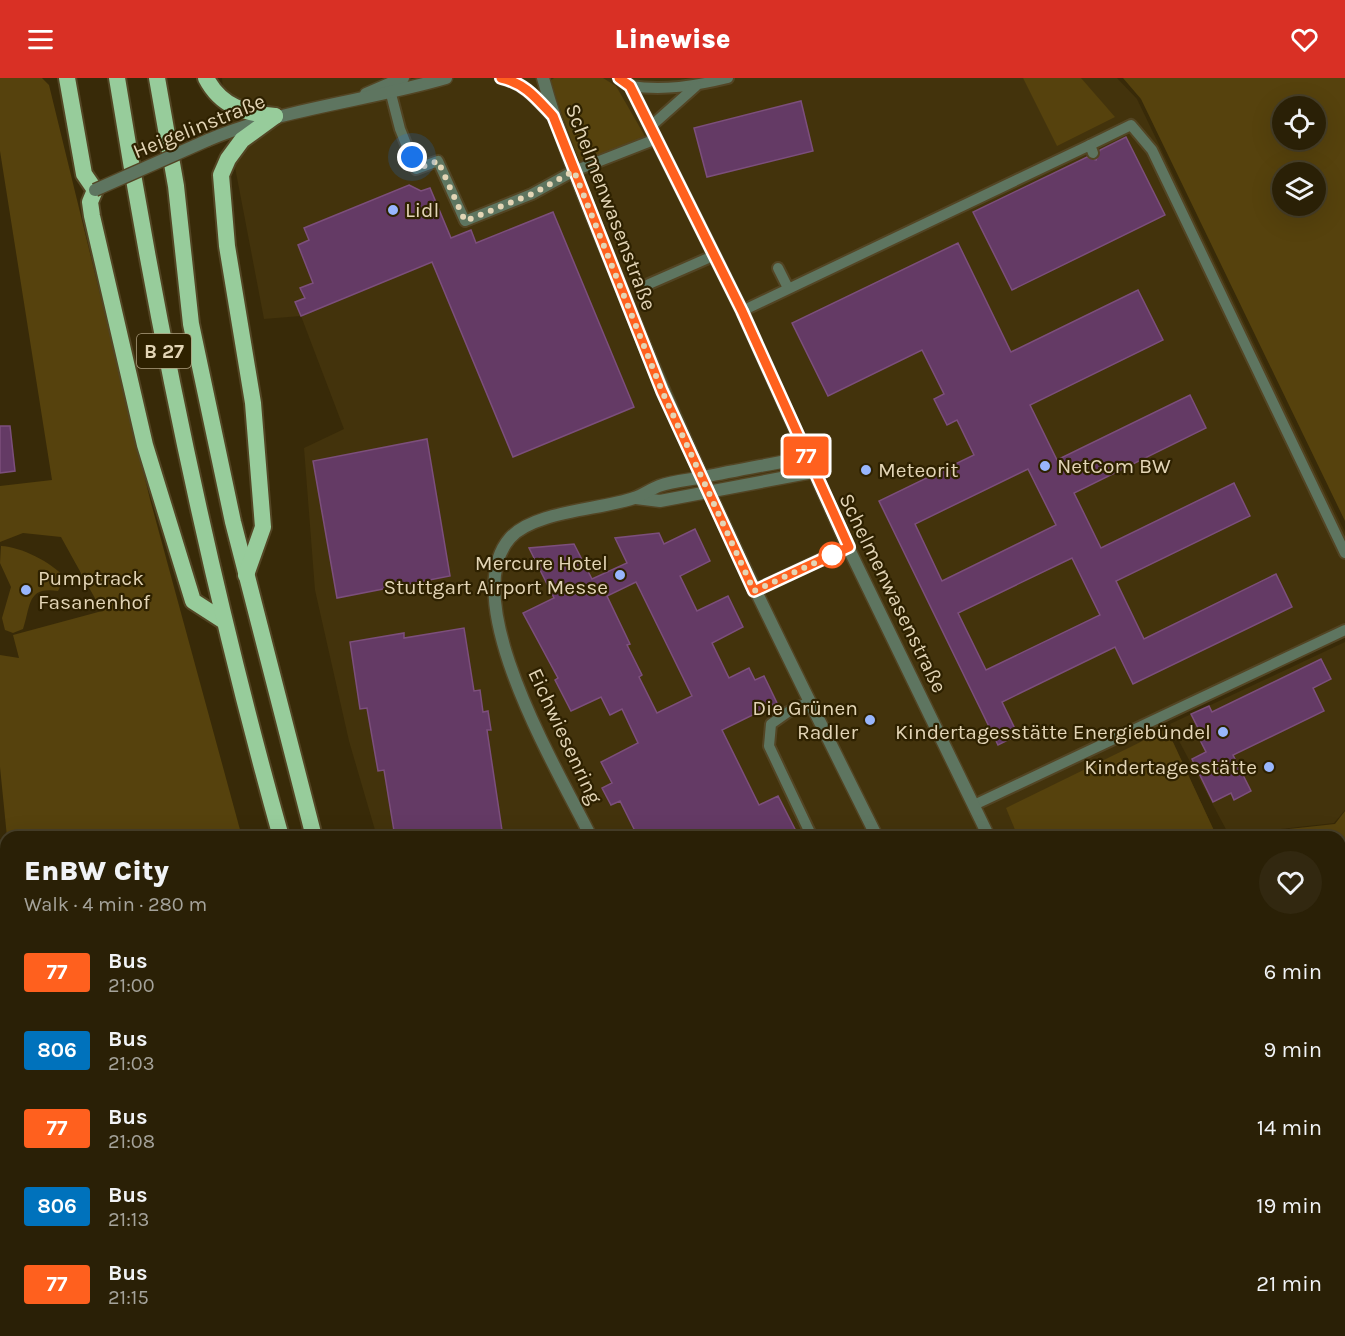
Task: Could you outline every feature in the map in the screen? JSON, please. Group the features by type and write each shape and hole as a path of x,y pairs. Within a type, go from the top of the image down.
{"highway":[{"path":"68,78 84,174 95,190 90,202 92,216 145,445 194,601 224,621"},
{"name":"B 27","path":"117,78 170,384 224,621 279,831"},
{"name":"B 27","path":"157,78 176,186 191,324 246,575 312,831"},
{"path":"206,78 212,90 228,104 247,113 275,116"},
{"path":"246,575 263,527 254,403 227,246 221,175 228,159 242,140 275,116"}],"street":[{"name":"Heigelinstraße","path":"355,99 403,78"},
{"name":"Heigelinstraße","path":"95,190 208,140 275,116 391,94 446,78 455,78"},
{"path":"501,78 515,81 528,89 553,116"},
{"name":"Schelmenwasenstraße","path":"543,78 553,116 662,391 754,591 874,831"},
{"name":"Schelmenwasenstraße","path":"619,78 630,86 742,311 813,472 986,831"},
{"name":"Eichwiesenring","path":"588,831 515,683 495,610 493,578 498,557 519,530 536,522 635,498 660,486 807,457"},
{"name":"Eichwiesenring","path":"635,498 660,501 813,472"},
{"path":"754,591 849,547"}],"lane":[{"path":"630,86 661,89 696,86 728,78"},
{"path":"650,127 696,86"},
{"path":"391,94 400,129 416,169 438,161 465,221 532,194 574,171 656,140"},
{"path":"742,311 1092,149 1131,125 1152,150 1345,553"},
{"path":"649,284 713,256"},
{"path":"778,268 788,288"},
{"path":"974,805 1345,630"},
{"path":"809,702 788,712 771,724 768,746 809,831"}],"shaded area":[{"path":"0,78 42,78 49,85 150,499 240,831 6,831 0,767 0,655 19,658 13,635 102,611 61,537 23,533 0,542 0,486 52,480 0,151"},
{"path":"222,78 1117,78 1137,99 1345,532 1345,624 1160,715 1214,831 375,831 349,741 315,590 304,448 344,429 301,316 264,319 226,120"},
{"path":"554,78 603,78 616,86 646,138 580,164 550,81"},
{"path":"1023,78 1081,78 1115,117 1057,146"},
{"path":"1123,78 1345,78 1345,521 1141,99"},
{"name":"Pumptrack Fasanenhof","path":"1,546 18,549 35,556 65,577 58,591 48,590 35,594 29,605 23,629 13,633 5,630 2,618 11,587 0,563"},
{"name":"Kindertagesstätte","path":"1345,642 1345,810 1334,823 1264,831 1227,831 1170,724"},
{"path":"1167,729 1214,831 1016,831 1006,808"},
{"path":"1345,811 1345,831 1270,831 1335,824"}],"building":[{"path":"801,101 813,151 707,177 694,128"},
{"path":"1126,137 1165,215 1012,290 973,212 1087,157 1096,160 1100,150"},
{"path":"409,185 421,191 430,188 451,238 471,230 476,243 553,212 634,407 513,457 432,262 301,316 295,302 305,298 300,288 313,283 298,245 309,240 304,228"},
{"path":"958,243 1011,352 1138,290 1163,340 1030,405 1057,460 1190,395 1206,428 1074,493 1101,548 1234,483 1250,516 1116,581 1144,639 1276,574 1292,607 1133,684 1115,647 1002,702 1018,735 998,745 879,501 974,455 957,420 947,425 934,399 944,394 922,350 828,396 792,323","holes":["1028,469 1056,525 942,581 915,524","1072,558 1100,615 986,670 958,613"]},
{"path":"0,426 10,426 15,471 0,473"},
{"path":"427,439 450,576 337,598 313,461"},
{"path":"695,529 710,561 680,576 697,611 728,596 743,627 712,643 729,678 749,668 755,680 764,676 777,703 722,730 759,805 778,796 796,831 635,831 620,801 611,805 602,788 612,783 601,762 638,743 622,709 610,715 601,697 571,711 555,680 558,678 523,613 554,598 529,548 574,544 592,579 627,563 615,538 659,533 664,544","holes":["636,582 692,696 657,713 639,677 642,675 627,645 630,644 607,596"]},
{"path":"464,628 474,691 480,690 483,712 488,711 491,730 487,730 502,831 394,831 384,770 378,771 367,708 360,709 350,642 404,633 404,638"},
{"name":"Kindertagesstätte Energiebündel","path":"1321,659 1331,679 1313,688 1324,711 1233,755 1251,791 1234,800 1231,793 1213,802 1192,759 1206,752 1199,738 1202,736 1191,714 1209,706 1212,712"}],"bus line":[{"name":"77","path":"501,78 515,81 528,89 553,116 662,391 754,591 849,547 813,472 742,311 630,86 619,78"}],"place":[{"name":"Lidl","path":"393,210"},
{"name":"NetCom BW","path":"1045,466"},
{"name":"Meteorit","path":"866,470"},
{"name":"Mercure Hotel Stuttgart Airport Messe","path":"620,575"},
{"name":"Pumptrack Fasanenhof","path":"26,590"},
{"name":"Die Grünen Radler","path":"870,720"},
{"name":"Kindertagesstätte Energiebündel","path":"1223,732"},
{"name":"Kindertagesstätte","path":"1269,767"}],"route":[{"path":"412,157 416,169 438,161 465,221 532,194 574,171 662,391 754,591 832,555"}]}
